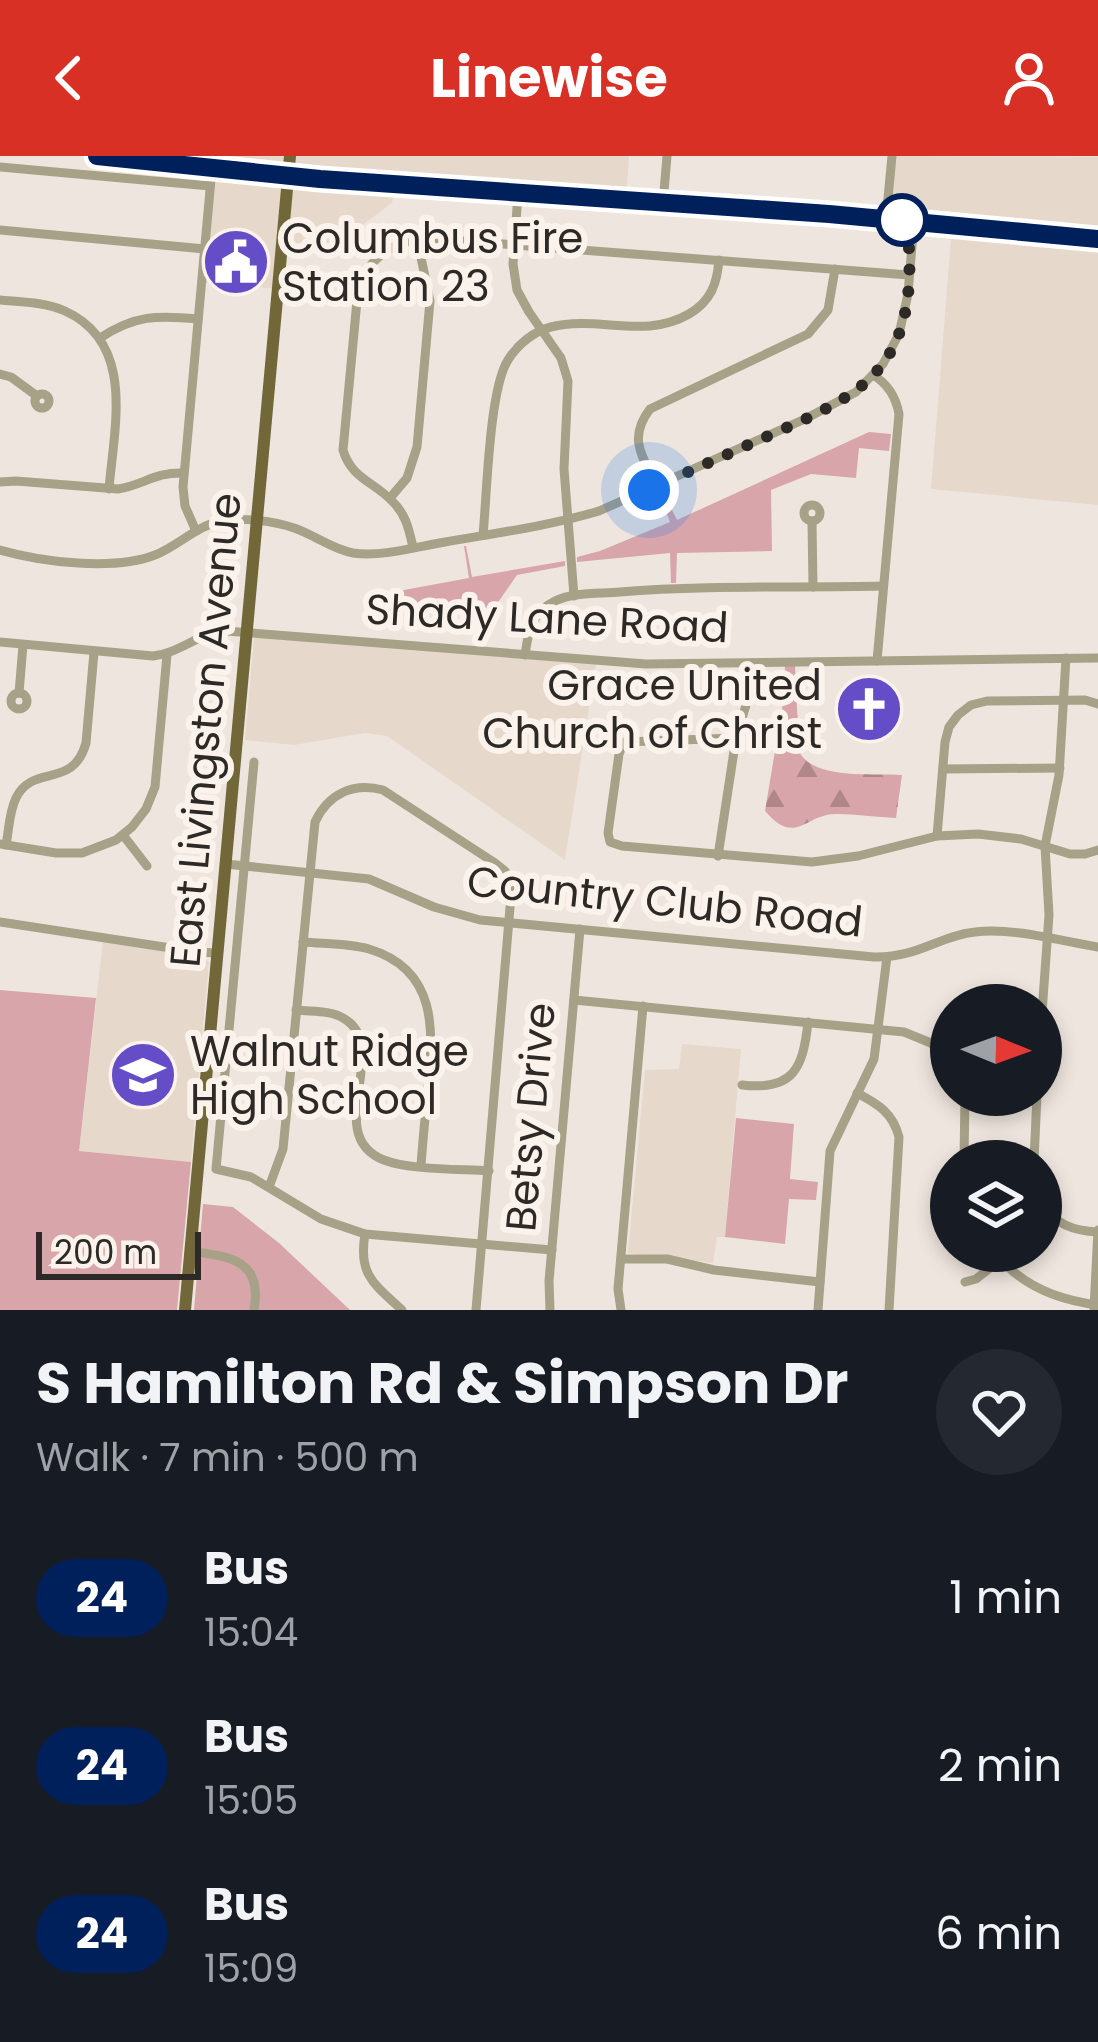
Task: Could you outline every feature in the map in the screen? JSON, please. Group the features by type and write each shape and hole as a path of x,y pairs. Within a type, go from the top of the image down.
{"main road":[{"path":"97,156 288,176 914,221 1098,239"},
{"name":"East Livingston Avenue","path":"185,1310 290,156"}],"street":[{"path":"663,203 667,156"},
{"path":"886,219 892,156"},
{"path":"0,167 210,185"},
{"path":"196,531 185,506 184,473 212,168"},
{"path":"518,194 513,264 517,290 561,358 568,381 564,469 574,596"},
{"path":"0,550 47,558 132,562 221,521 292,527 328,546 381,553 598,511 842,401 873,375 891,351 904,317 914,221"},
{"path":"0,230 205,249"},
{"path":"412,548 404,516 390,498 357,476 343,450 361,279 374,260 394,246 418,238 909,274"},
{"path":"390,498 407,478 417,447 430,301 418,238"},
{"path":"484,535 499,379 515,351 542,330 569,324 640,328 674,321 708,298 719,260"},
{"path":"657,486 638,437 650,409 808,334 828,310 835,269"},
{"path":"0,300 65,311 100,338 114,367 117,389 109,489"},
{"path":"100,338 138,318 198,319"},
{"path":"0,374 37,396"},
{"path":"873,375 887,386 899,414 877,661"},
{"path":"0,482 109,489 126,488 157,474 184,473"},
{"path":"812,521 812,586"},
{"path":"525,656 530,628 540,612 574,596 647,590 883,586"},
{"name":"Shady Lane Road","path":"0,642 167,655 206,634 226,631 646,664 1098,658"},
{"path":"19,693 23,645"},
{"path":"94,652 82,755 66,772 37,778 19,792 3,845 76,853 104,846 140,818 155,787 167,655"},
{"path":"1043,984 1049,897 1045,846 1060,768 1066,658"},
{"path":"718,856 752,662"},
{"path":"937,836 949,728 965,709 987,701 1098,704"},
{"path":"736,738 624,742 610,815 610,842 622,847 812,862 937,836 995,835 1070,854 1098,850"},
{"path":"254,762 216,1168 269,1186 321,1219 365,1234 552,1250"},
{"path":"943,769 1060,768"},
{"path":"269,1186 284,1150 313,830 322,808 340,792 372,787 388,792 505,871 513,892 476,1310"},
{"path":"123,835 147,866"},
{"name":"Country Club Road","path":"226,864 369,879 454,914 580,929 887,957 974,932 999,931 1098,947"},
{"path":"0,922 217,953"},
{"name":"Betsy Drive","path":"550,1310 580,929"},
{"path":"303,942 379,953 399,965 421,989 432,1032 421,1165"},
{"path":"818,1310 830,1151 874,1059 887,957"},
{"path":"421,989 434,982"},
{"path":"574,1000 879,1028 912,1034 930,1044"},
{"path":"621,1310 620,1259 643,1006"},
{"path":"296,1010 335,1014 352,1025 362,1046 356,1114 359,1136 367,1148 394,1163 489,1171"},
{"path":"742,1085 778,1084 795,1071 805,1052 808,1022"},
{"path":"857,1093 884,1109 899,1137 889,1310"},
{"path":"1018,1272 1043,1291 1095,1306 1098,1231 1062,1224"},
{"path":"365,1234 365,1272 402,1310"},
{"path":"190,1251 243,1264 256,1288 254,1310"},
{"path":"620,1259 668,1259 703,1268 820,1282"},
{"path":"965,1282 982,1272"}],"shaded area":[{"path":"226,156 629,156 626,201 395,186 392,203 325,253 283,250 279,289 202,282 212,168 225,170"},
{"path":"892,156 1098,157 1098,505 931,489 952,226 886,218"},
{"path":"254,638 596,664 565,860 387,736 365,733 294,745 245,740"},
{"name":"Walnut Ridge High School","path":"103,941 203,957 209,962 191,1162 79,1151"},
{"path":"682,1044 741,1049 725,1237 717,1237 713,1263 628,1253 645,1070 679,1069"}],"green space":[{"path":"869,432 891,434 889,451 859,448 856,478 811,474 771,490 772,551 677,553 676,583 671,583 670,553 577,562 577,557 670,522 659,494 663,492 677,520"},
{"path":"464,546 472,577 565,561 565,566 517,575 490,614 385,606 377,600 377,595 469,578"},
{"path":"785,664 795,665 799,751 816,767 829,771 902,775 896,818 825,815 793,828 765,811"},
{"path":"0,990 96,998 79,1151 191,1162 177,1310 0,1310"},
{"path":"736,1118 794,1124 790,1179 818,1182 816,1200 789,1199 785,1244 725,1237"},
{"path":"203,1204 233,1207 350,1310 194,1310"}],"bus line":[{"name":"24","path":"97,156 320,179 829,214 1098,239"}],"place":[{"name":"Columbus Fire Station 23","path":"236,262"},
{"name":"Grace United Church of Christ","path":"869,709"},
{"name":"Walnut Ridge High School","path":"143,1075"}],"route":[{"path":"649,490 842,401 873,375 891,351 904,317 912,248 902,220"}]}
